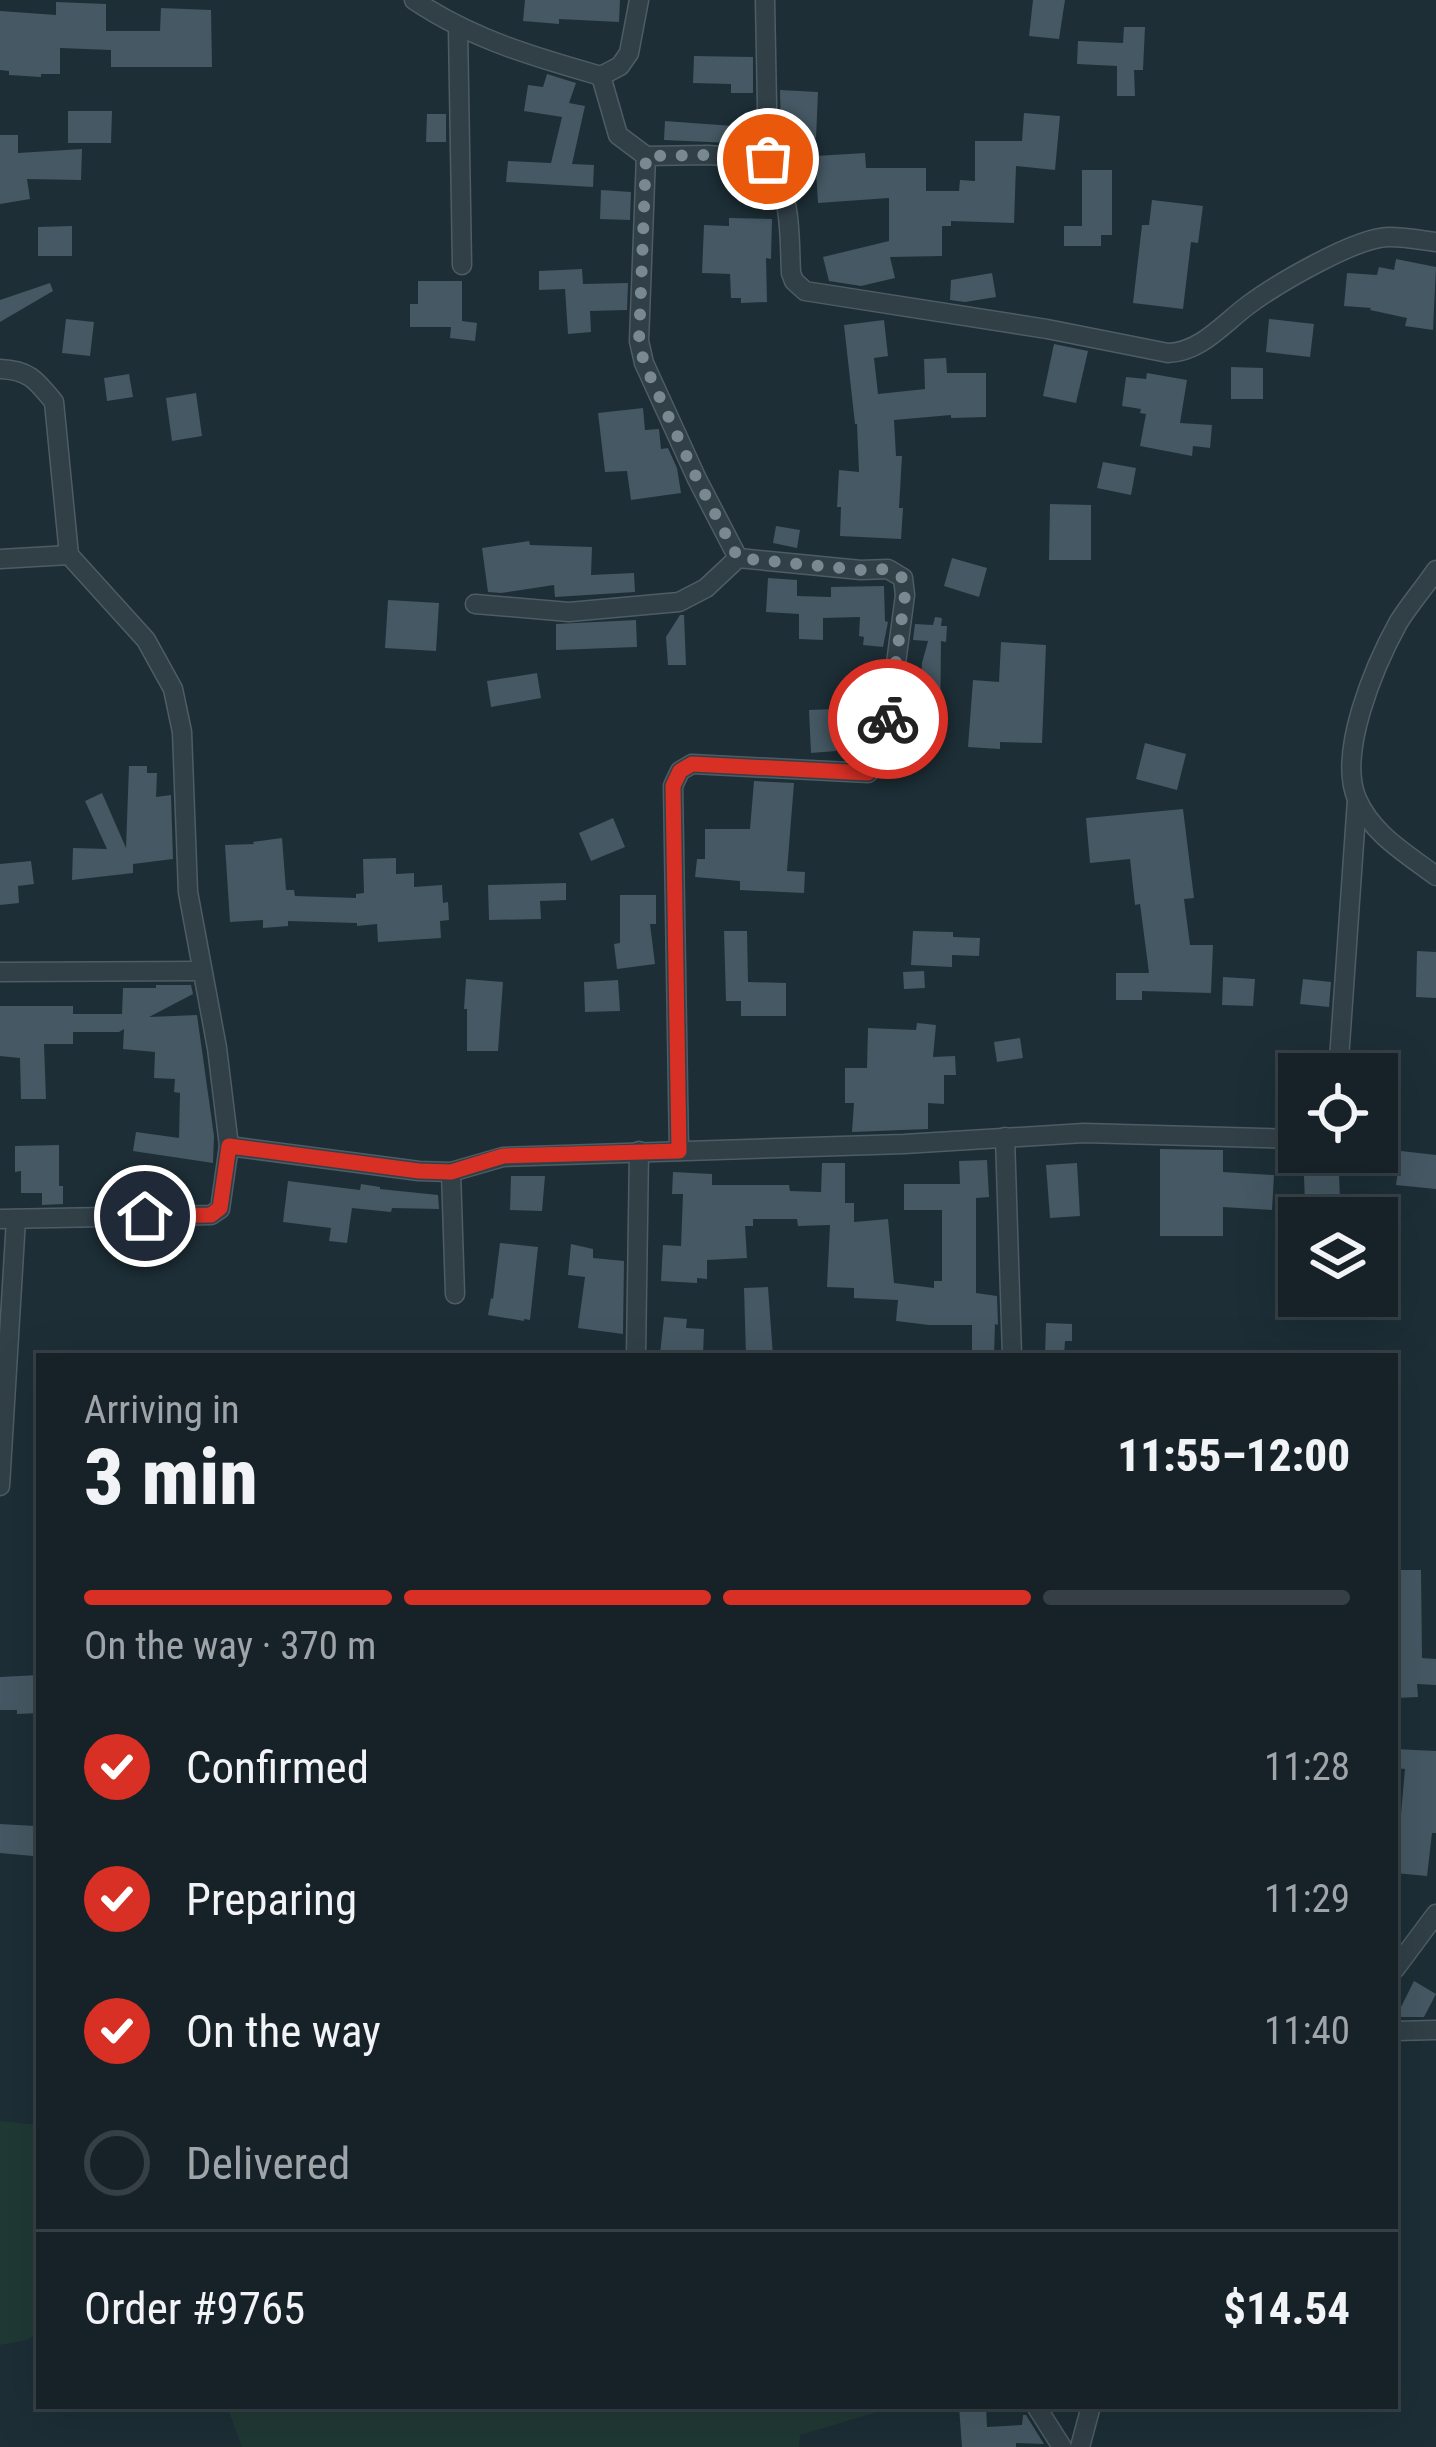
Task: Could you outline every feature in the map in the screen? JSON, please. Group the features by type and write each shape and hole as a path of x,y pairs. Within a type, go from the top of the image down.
{"street":[{"path":"414,0 458,28 601,76 620,66 629,53 639,0"},
{"path":"765,0 768,159 788,200 791,274 805,291 1184,352 1252,302 1356,243 1386,236 1436,242"},
{"path":"458,28 462,266"},
{"path":"601,76 618,135 646,156 768,159"},
{"path":"646,156 639,341 644,363 738,558"},
{"path":"0,369 20,370 54,402 69,555 146,640 173,688 182,732 188,892 217,1048 229,1146 220,1208 211,1215 8,1219 0,1486"},
{"path":"0,559 69,555"},
{"path":"475,604 569,612 680,602 706,588 738,558 888,569 903,578 905,595 886,739 879,763 868,773 692,764 680,771 673,786 679,1151"},
{"path":"1339,1053 1357,800 1351,773 1354,739 1368,690 1399,622 1436,570"},
{"path":"1357,800 1380,833 1436,876"},
{"path":"0,972 202,971"},
{"path":"229,1146 451,1172 503,1156 904,1144 1084,1133 1278,1138"},
{"path":"1005,1138 1012,1353"},
{"path":"637,1353 639,1151"},
{"path":"451,1172 454,1294"},
{"path":"1398,1965 1436,1915"},
{"path":"1398,2031 1436,2030"},
{"path":"1038,2409 1062,2447"},
{"path":"1080,2447 1089,2409"}],"green space":[{"path":"0,2121 36,2125 36,2335 0,2345"},
{"path":"228,2409 887,2409 800,2435 799,2447 242,2447"}],"building":[{"path":"525,0 620,0 619,22 523,21"},
{"path":"1033,0 1065,0 1059,39 1029,36"},
{"path":"56,2 106,4 106,31 160,31 161,8 211,10 212,67 111,67 111,50 60,48 60,74 9,75 0,70 0,11 56,15"},
{"path":"1124,27 1145,27 1143,70 1134,70 1135,96 1117,96 1117,66 1077,64 1078,41 1123,43"},
{"path":"694,56 753,57 753,93 731,93 731,84 693,83"},
{"path":"547,74 576,83 569,103 585,106 572,164 594,165 593,187 506,182 508,161 551,163 562,117 524,111 528,85 543,87"},
{"path":"780,90 818,92 816,138 781,136"},
{"path":"68,111 112,111 111,143 68,143"},
{"path":"1024,113 1060,116 1055,170 1016,166 1014,223 951,221 951,226 942,226 942,256 890,257 895,278 861,286 829,281 823,257 889,241 889,198 818,203 815,156 865,153 866,168 926,168 926,191 959,191 960,180 975,181 975,141 1022,141"},
{"path":"427,114 446,114 446,142 426,142"},
{"path":"665,121 733,126 732,143 664,140"},
{"path":"0,135 18,135 18,153 82,149 81,180 27,179 30,199 0,204"},
{"path":"1082,170 1112,170 1112,235 1101,235 1101,246 1064,246 1064,226 1082,226"},
{"path":"601,190 631,192 630,220 600,219"},
{"path":"1152,200 1203,206 1198,243 1191,242 1183,309 1133,303 1142,225 1149,225"},
{"path":"729,218 772,219 771,259 766,258 767,302 741,303 741,298 731,298 730,274 702,273 704,225 729,226"},
{"path":"72,226 72,256 38,256 38,227"},
{"path":"1396,259 1436,267 1433,330 1405,326 1407,318 1371,308 1344,306 1347,273 1377,275 1379,267 1394,270"},
{"path":"582,269 583,284 628,283 627,310 590,311 591,332 568,334 565,289 539,290 539,271"},
{"path":"992,273 996,297 950,300 951,280"},
{"path":"418,281 462,281 462,321 477,323 475,341 450,338 451,327 410,327 410,304 418,304"},
{"path":"50,283 53,291 0,322 0,300"},
{"path":"66,319 94,322 90,356 62,353"},
{"path":"1269,319 1314,324 1310,357 1266,352"},
{"path":"884,320 888,356 874,358 878,394 925,389 924,359 946,358 947,373 986,373 986,417 894,420 896,456 902,456 901,539 840,536 839,470 859,472 844,325"},
{"path":"1054,344 1088,351 1076,403 1043,396"},
{"path":"1231,367 1263,368 1263,399 1231,399"},
{"path":"1147,373 1187,380 1180,423 1212,425 1210,448 1193,446 1192,456 1140,446 1146,414 1122,406 1126,377 1146,379"},
{"path":"129,374 133,397 107,401 104,378"},
{"path":"196,393 202,436 172,441 166,398"},
{"path":"643,408 645,430 659,429 661,449 668,448 681,493 631,500 627,471 605,472 598,413"},
{"path":"1103,462 1136,468 1131,495 1097,488"},
{"path":"1050,504 1091,505 1091,560 1049,560"},
{"path":"776,526 800,530 797,548 773,543"},
{"path":"529,541 530,545 592,547 591,575 634,573 635,592 555,597 554,585 488,592 482,548"},
{"path":"952,558 987,568 979,597 944,586"},
{"path":"768,578 797,580 797,596 831,597 831,587 884,586 888,622 883,647 863,645 860,617 823,618 823,640 799,639 799,614 766,612"},
{"path":"388,600 439,603 436,651 385,648"},
{"path":"684,615 686,665 668,665 666,637"},
{"path":"935,617 947,626 946,642 941,641 940,737 917,737 916,681 921,681 928,641 913,640 915,624 933,625"},
{"path":"636,620 637,647 556,650 556,624"},
{"path":"1001,642 1046,645 1042,743 1000,742 1000,749 968,747 973,680 999,682"},
{"path":"537,673 541,698 491,707 487,681"},
{"path":"834,709 834,720 845,719 846,744 836,744 836,751 811,753 809,710"},
{"path":"1145,743 1186,754 1177,790 1136,779"},
{"path":"129,766 147,766 147,773 157,773 156,797 171,795 173,859 133,864 133,873 72,880 73,848 107,849 85,801 102,793 126,848"},
{"path":"754,781 794,783 787,871 805,872 804,893 740,890 740,881 695,877 697,859 705,859 705,829 750,829"},
{"path":"1183,809 1194,898 1184,899 1190,945 1213,945 1211,993 1142,991 1142,1000 1116,1000 1116,973 1149,973 1140,904 1135,905 1130,859 1090,863 1086,818"},
{"path":"613,818 625,847 591,861 579,833"},
{"path":"282,838 286,890 294,890 295,896 356,898 364,893 363,859 396,858 396,874 414,873 414,887 442,885 449,920 440,921 441,938 378,942 377,924 288,921 288,926 263,928 263,920 230,922 225,845"},
{"path":"31,861 34,884 18,886 19,903 0,905 0,864"},
{"path":"566,883 566,900 540,901 541,919 489,920 488,885"},
{"path":"620,895 656,895 656,924 650,924 655,964 617,969 614,944 620,943"},
{"path":"724,931 747,931 748,982 786,983 786,1016 741,1016 741,1001 726,1001"},
{"path":"913,931 980,938 979,956 952,955 952,967 911,965"},
{"path":"1417,951 1436,952 1436,998 1416,997"},
{"path":"924,971 925,988 904,989 903,972"},
{"path":"1223,977 1255,979 1253,1006 1222,1005"},
{"path":"466,979 503,982 498,1051 467,1051"},
{"path":"1303,979 1331,982 1329,1007 1300,1004"},
{"path":"618,980 620,1011 585,1012 584,982"},
{"path":"191,985 193,994 149,1017 197,1015 214,1136 213,1163 133,1151 136,1132 179,1138 180,1093 174,1092 175,1079 154,1078 155,1052 123,1049 124,1029 73,1032 73,1044 44,1044 46,1099 21,1099 20,1058 0,1056 0,1006 73,1006 73,1014 122,1014 123,988"},
{"path":"917,1023 936,1025 933,1057 955,1056 956,1075 944,1075 944,1104 928,1103 928,1129 852,1132 854,1103 845,1103 845,1068 867,1068 868,1028 916,1030"},
{"path":"1020,1038 1023,1058 997,1062 994,1042"},
{"path":"59,1145 63,1204 42,1205 42,1193 21,1193 15,1146"},
{"path":"1160,1149 1223,1150 1223,1172 1274,1175 1272,1210 1223,1207 1223,1236 1160,1236"},
{"path":"1401,1151 1436,1155 1436,1189 1396,1185"},
{"path":"987,1160 989,1197 976,1198 976,1293 997,1296 994,1353 972,1353 972,1325 896,1321 898,1300 854,1298 854,1288 827,1287 830,1225 753,1219 753,1226 745,1226 747,1258 707,1260 707,1279 697,1278 697,1283 661,1281 663,1245 681,1246 683,1194 672,1194 673,1172 712,1174 712,1185 789,1185 790,1191 821,1192 822,1163 845,1163 845,1203 854,1203 854,1222 888,1219 894,1283 934,1288 934,1281 942,1281 942,1210 904,1210 904,1184 960,1184 959,1161"},
{"path":"1077,1163 1080,1216 1050,1218 1046,1165"},
{"path":"1339,1174 1340,1197 1305,1197 1304,1176"},
{"path":"511,1176 545,1176 542,1211 510,1210"},
{"path":"288,1181 360,1190 361,1184 438,1195 439,1209 352,1208 347,1243 329,1241 331,1228 283,1222"},
{"path":"134,1185 183,1191 181,1202 132,1203"},
{"path":"500,1243 538,1247 530,1320 488,1315"},
{"path":"571,1244 593,1249 593,1258 624,1261 623,1334 578,1328 585,1277 568,1275"},
{"path":"768,1287 773,1353 746,1353 744,1288"},
{"path":"664,1317 687,1319 686,1328 704,1329 703,1353 660,1353"},
{"path":"1046,1323 1072,1324 1072,1341 1065,1341 1064,1353 1045,1353"},
{"path":"1398,1570 1421,1570 1422,1658 1436,1659 1436,1685 1417,1684 1418,1697 1398,1698"},
{"path":"36,1675 36,1713 0,1710 0,1677"},
{"path":"1398,1749 1436,1751 1436,1833 1432,1833 1427,1876 1398,1873 1405,1769 1398,1768"},
{"path":"0,1824 35,1826 33,1856 0,1853"},
{"path":"1414,1981 1436,1994 1424,2017 1398,2013"},
{"path":"959,2409 986,2409 987,2427 1022,2425 1026,2415 1044,2444 1016,2443 1016,2447 962,2447"}],"way so far":[{"path":"768,159 646,156 639,341 644,363 738,558 888,569 903,578 905,595 888,719"}],"route":[{"path":"145,1216 211,1215 220,1208 229,1146 451,1172 503,1156 679,1151 673,786 680,771 692,764 868,773 879,763 888,719"}]}
